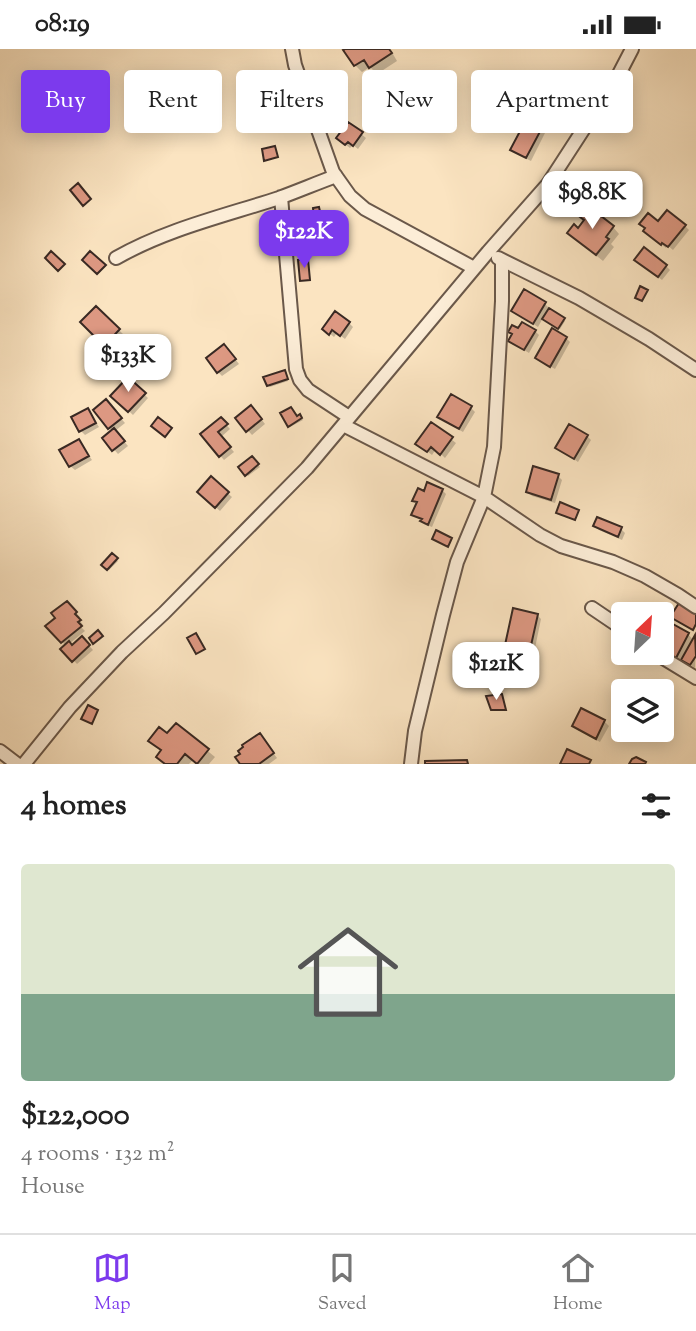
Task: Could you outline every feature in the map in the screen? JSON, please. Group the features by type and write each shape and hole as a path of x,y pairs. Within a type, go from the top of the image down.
{"street":[{"path":"292,49 312,115 336,176 350,196 365,209 474,268"},
{"path":"24,764 70,707 122,652 307,468 488,251 548,184 618,76 632,49"},
{"path":"116,258 142,243 336,176"},
{"path":"281,197 296,369 308,390 346,421 484,498 540,535 561,546 613,562 645,576 696,607"},
{"path":"488,251 502,261 579,298 696,370"},
{"path":"411,764 415,731 457,562 484,498 495,447 502,261"},
{"path":"592,608 611,621"},
{"path":"674,665 696,678"},
{"path":"0,751 17,764"}],"building":[{"path":"389,49 392,53 369,68 364,60 354,66 343,50"},
{"path":"348,122 362,131 353,146 348,142 345,145 336,138 340,133 348,133"},
{"path":"519,133 539,133 526,158 510,150"},
{"path":"275,146 278,157 264,161 262,149"},
{"path":"628,179 635,185 620,206 612,199"},
{"path":"78,183 91,199 83,206 70,190"},
{"path":"588,206 614,226 606,237 609,239 596,255 567,233 574,224 578,228 584,220 580,217"},
{"path":"319,207 321,216 314,217 313,208"},
{"path":"667,210 686,225 668,247 643,231 645,228 639,224 648,213 658,221"},
{"path":"312,217 316,238 305,240 301,219"},
{"path":"278,225 281,252 270,252 267,226"},
{"path":"644,247 667,265 658,277 634,260"},
{"path":"51,251 65,264 58,271 45,258"},
{"path":"90,251 106,265 97,274 82,260"},
{"path":"308,259 310,280 300,281 298,260"},
{"path":"640,286 648,290 642,301 635,298"},
{"path":"524,289 546,302 533,324 511,311"},
{"path":"96,306 120,329 104,346 80,322"},
{"path":"549,308 565,318 558,329 542,319"},
{"path":"335,311 350,322 340,336 332,330 329,335 322,329"},
{"path":"522,322 536,330 524,350 508,341 512,334 508,332 512,325 518,328"},
{"path":"552,328 567,337 550,367 535,358"},
{"path":"224,344 236,359 217,373 206,358"},
{"path":"285,370 288,379 267,386 263,377"},
{"path":"128,377 146,393 128,412 110,396"},
{"path":"451,394 472,406 459,429 437,417"},
{"path":"106,399 122,418 108,429 93,410"},
{"path":"251,405 262,419 246,432 235,418"},
{"path":"291,407 297,416 300,414 302,418 288,427 280,413"},
{"path":"88,408 96,423 79,432 71,417"},
{"path":"158,417 172,428 165,437 151,426"},
{"path":"221,417 228,424 218,432 231,447 219,457 200,434"},
{"path":"431,422 453,437 440,455 431,447 427,452 415,444"},
{"path":"569,424 588,435 574,459 555,448"},
{"path":"114,428 125,441 112,451 102,438"},
{"path":"79,439 89,456 69,467 59,450"},
{"path":"252,456 259,464 245,476 238,467"},
{"path":"533,466 559,474 551,500 526,492"},
{"path":"211,476 229,492 215,508 197,492"},
{"path":"427,482 443,489 428,525 420,521 422,519 411,515 417,502 412,501 418,488 424,491"},
{"path":"560,502 579,510 575,520 556,513"},
{"path":"597,517 622,527 618,537 593,526"},
{"path":"436,530 452,538 448,547 432,539"},
{"path":"112,553 118,558 107,570 101,565"},
{"path":"67,601 77,612 75,614 81,620 78,622 82,626 61,643 45,626 55,618 51,613"},
{"path":"679,603 696,613 693,630 674,619 674,611"},
{"path":"513,608 538,614 530,650 505,645"},
{"path":"674,625 689,633 676,658 674,657"},
{"path":"98,630 103,636 93,644 89,638"},
{"path":"196,633 205,649 196,654 187,638"},
{"path":"695,635 696,656 690,665 681,660"},
{"path":"82,636 90,645 72,662 60,649 69,641 72,645"},
{"path":"502,694 506,710 491,710 486,696"},
{"path":"88,705 98,710 92,724 81,719"},
{"path":"581,708 605,720 596,739 572,726"},
{"path":"176,723 209,749 197,764 185,754 177,764 165,764 156,757 161,750 148,741 159,727 167,733"},
{"path":"260,733 274,753 259,764 240,764 235,757 240,754 238,751 242,745"},
{"path":"567,749 591,760 589,764 560,764"},
{"path":"636,757 646,762 645,764 629,764"},
{"path":"467,760 468,764 425,764 425,761"}]}
